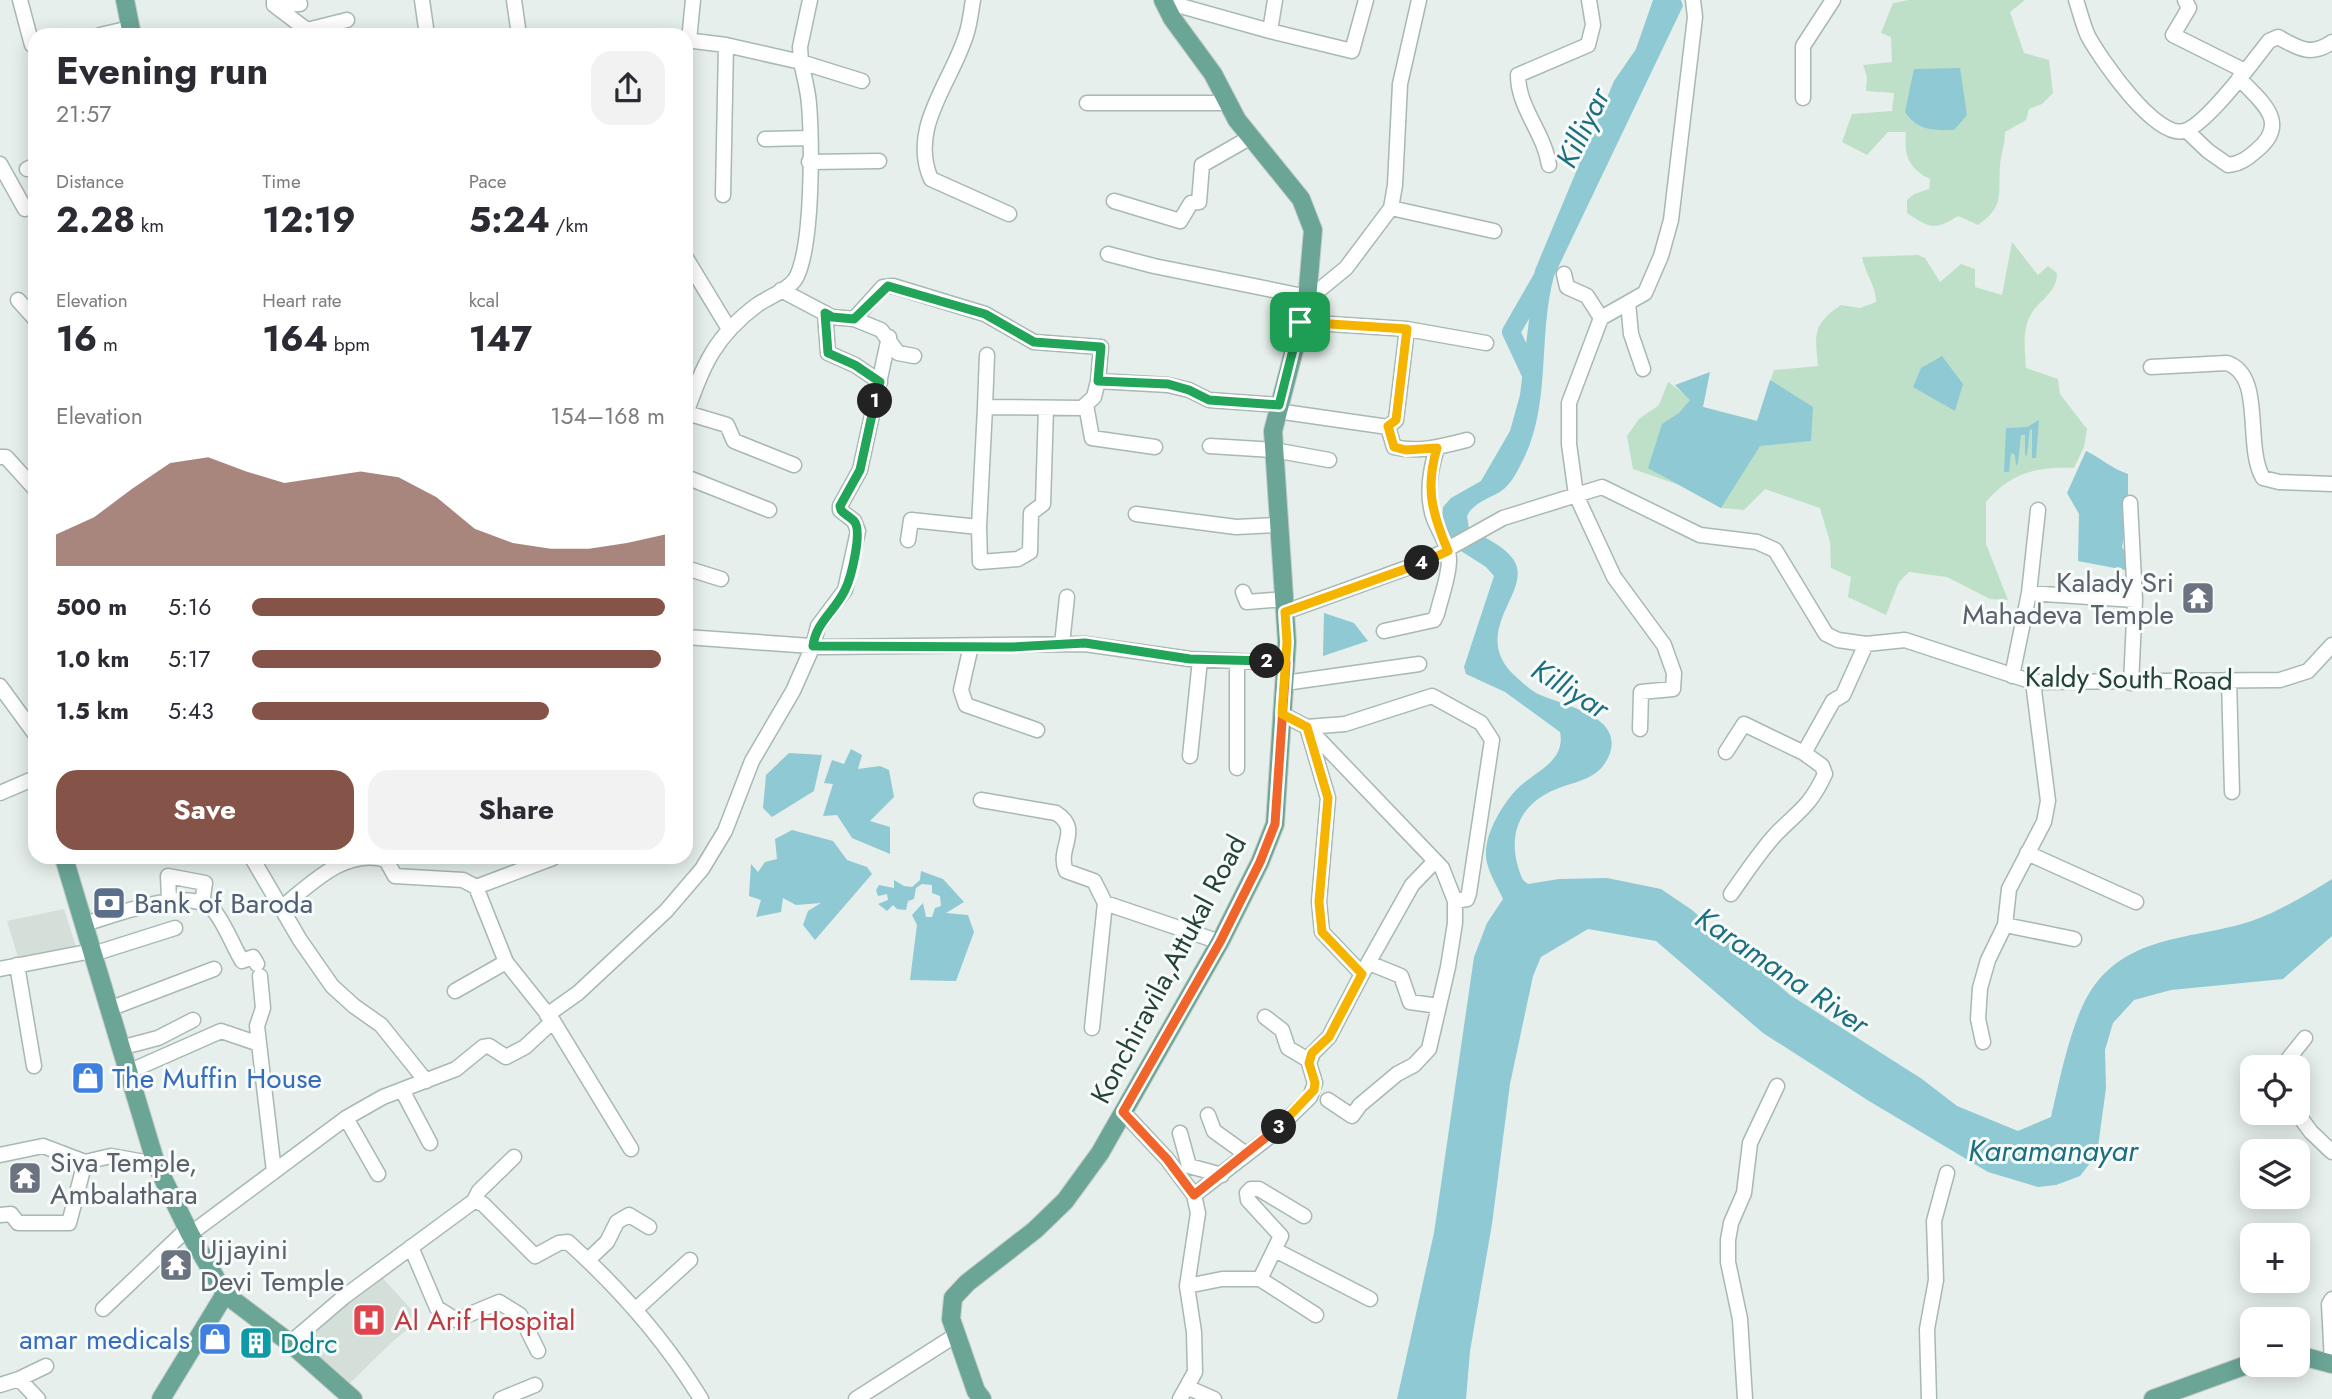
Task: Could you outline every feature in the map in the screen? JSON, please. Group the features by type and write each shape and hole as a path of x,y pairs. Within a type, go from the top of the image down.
{"main road":[{"path":"125,0 130,28"},
{"name":"Konchiravila,Attukal Road","path":"982,1399 976,1391 951,1319 953,1298 967,1283 1035,1230 1065,1201 1100,1153 1220,942 1260,862 1275,824 1286,663 1285,606 1273,430 1308,298 1313,230 1308,213 1287,179 1251,137 1227,103 1213,74 1163,1"},
{"path":"67,864 156,1164 188,1231 225,1294 290,1343 353,1399"},
{"path":"162,1399 225,1294"},
{"path":"2310,1358 2332,1364"},
{"path":"2153,1399 2240,1367"}],"street":[{"path":"20,0 28,30"},
{"path":"422,0 426,28"},
{"path":"514,0 518,28"},
{"path":"690,28 693,0"},
{"path":"693,393 701,370 729,329 759,303 795,280 801,262 806,238 809,100 800,47 810,0"},
{"path":"973,0 967,33 929,122 923,144 924,162 931,179 1009,214"},
{"path":"1270,31 1275,0"},
{"path":"1163,1 1352,51 1366,0"},
{"path":"1108,254 1308,298 1346,268 1391,208 1395,185 1400,84 1419,0"},
{"path":"1549,165 1540,132 1521,101 1518,75 1588,45 1593,25 1589,0"},
{"path":"1640,729 1641,692 1672,689 1674,673 1670,656 1614,577 1576,495 1569,444 1569,402 1601,318 1646,293 1653,282 1671,220 1695,17 1693,0"},
{"path":"1803,98 1803,46 1833,0"},
{"path":"2076,0 2087,33 2121,84 2155,120 2169,129 2187,131 2228,165 2245,160 2268,141 2273,122 2269,111 2242,74 2173,35 2189,8 2185,0"},
{"path":"274,2 300,4"},
{"path":"274,2 305,28"},
{"path":"315,28 347,20"},
{"path":"2187,131 2242,74 2269,41 2278,37 2299,50 2311,51 2332,42"},
{"path":"693,41 726,45 801,62 862,81"},
{"path":"723,195 726,45"},
{"path":"1087,103 1227,103"},
{"path":"1114,201 1180,221 1191,203 1199,202 1202,165 1251,137"},
{"path":"765,139 809,138"},
{"path":"809,162 879,161"},
{"path":"0,164 25,209"},
{"path":"1391,208 1494,231"},
{"path":"693,270 729,329"},
{"path":"1564,274 1567,287 1587,296 1601,318"},
{"path":"854,319 883,288 893,286 985,314 1034,342 1101,347 1094,397 1082,408 985,407"},
{"path":"781,290 832,317 854,319 889,337 898,353 914,356"},
{"path":"1628,303 1631,334 1643,369"},
{"path":"825,313 828,353 855,365 880,382"},
{"path":"1300,322 1407,329 1486,343"},
{"path":"1098,381 1168,384 1209,400 1388,426 1396,420 1407,329"},
{"path":"103,1310 188,1231 346,1118 402,1090 456,1069 483,1047 488,1046 506,1056 515,1054 666,911 702,869 725,831 752,761 793,691 813,646 818,626 845,590 851,574 858,531 854,521 840,506 860,470 889,337"},
{"path":"987,355 979,527 980,562 1018,559 1030,552 1031,513 1043,505 1046,408"},
{"path":"2151,367 2227,363 2238,366 2244,373 2249,388 2254,453 2263,478 2279,482 2332,484"},
{"path":"1086,405 1093,438 1155,447"},
{"path":"693,415 727,425 734,440 794,465"},
{"path":"1388,426 1394,447 1406,450 1437,448 1468,440"},
{"path":"1210,446 1274,450 1329,460"},
{"path":"1384,631 1434,620 1449,563 1448,551 1433,515 1430,491 1437,448"},
{"path":"0,457 6,457 28,481"},
{"path":"693,480 769,510"},
{"name":"Kaldy South Road","path":"1243,592 1247,602 1285,606 1375,581 1448,551 1503,518 1602,487 1700,535 1767,546 1775,551 1826,634 1838,640 1866,644 1905,640 2032,682 2280,680 2308,671 2332,645"},
{"path":"2130,503 2135,600 2131,683"},
{"path":"2011,676 2029,593 2038,510"},
{"path":"1136,514 1236,527 1279,525"},
{"path":"908,540 911,520 979,527"},
{"path":"693,570 721,579"},
{"path":"2029,593 2135,600"},
{"path":"1062,644 1067,597"},
{"path":"693,637 813,646 1062,644 1118,647 1199,660 1286,663"},
{"path":"1804,753 1833,701 1843,695 1866,644"},
{"path":"971,646 961,690 965,705 1037,730"},
{"path":"1190,756 1199,660"},
{"path":"1237,662 1237,768"},
{"path":"1285,683 1419,664"},
{"path":"2229,679 2232,792"},
{"path":"1983,1042 1978,1019 1980,988 1988,960 2005,925 2010,889 2044,822 2048,801 2032,682"},
{"path":"0,686 28,724"},
{"path":"1307,727 1345,724 1432,696 1489,730 1492,740 1469,893 1466,899 1455,901"},
{"path":"1282,714 1307,727 1442,868 1455,901 1455,923 1429,1049 1414,1065 1396,1074 1360,1105 1352,1116 1328,1100"},
{"path":"1726,752 1744,724 1804,753 1822,766 1825,774 1808,806 1778,832 1731,894"},
{"path":"1307,727 1328,798 1319,902 1322,932 1366,969 1401,975 1410,1002 1439,1006"},
{"path":"0,793 28,781"},
{"path":"981,800 1056,813 1066,819 1069,829 1063,859 1066,871 1094,881 1105,903 1092,1028"},
{"path":"2027,853 2136,902"},
{"path":"1194,1195 1222,1175 1310,1097 1315,1083 1310,1061 1312,1053 1329,1037 1412,885 1435,861"},
{"path":"255,864 332,986 354,1006 382,1025 426,1081"},
{"path":"281,908 337,864"},
{"path":"388,864 395,876 463,880 476,887 506,962 550,1018 631,1149"},
{"path":"476,887 537,864"},
{"path":"170,900 168,876 205,883 202,902"},
{"path":"84,924 170,900 202,902 215,911 242,961 253,957 258,970 263,1008 257,1026 274,1172"},
{"path":"1105,903 1220,942"},
{"path":"2005,925 2074,939"},
{"path":"0,969 92,953 175,928"},
{"path":"455,991 506,962"},
{"path":"17,965 34,1066"},
{"path":"109,1009 214,969"},
{"path":"1265,1017 1282,1030 1288,1048 1310,1061"},
{"path":"120,1048 158,1038 193,1020"},
{"path":"128,1072 221,1031 259,1044"},
{"path":"2291,1055 2305,1038"},
{"path":"1745,1399 1740,1319 1728,1262 1728,1240 1731,1223 1744,1193 1750,1143 1777,1086"},
{"path":"402,1090 430,1143"},
{"path":"1123,1112 1167,1159 1194,1195 1198,1213 1187,1286 1194,1332 1195,1372 1184,1393 1214,1399"},
{"path":"1208,1115 1214,1131 1246,1154"},
{"path":"346,1118 378,1174"},
{"path":"2306,1125 2332,1152"},
{"path":"1181,1133 1189,1166 1222,1175"},
{"path":"0,1154 43,1146 85,1162 111,1156 156,1164"},
{"path":"290,1343 316,1319 474,1201 479,1191 514,1157"},
{"path":"0,1215 11,1214 18,1223 69,1223 85,1162"},
{"path":"1929,1399 1927,1329 1936,1280 1934,1221 1947,1173"},
{"path":"1260,1279 1282,1236 1248,1200 1251,1189 1259,1189 1304,1216"},
{"path":"474,1201 483,1204 535,1256 559,1243 568,1242 659,1337 701,1399"},
{"path":"588,1260 607,1242 617,1222 629,1215 649,1227"},
{"path":"411,1247 437,1308 456,1320 499,1302 520,1315 538,1351"},
{"path":"1275,1250 1370,1300"},
{"path":"635,1310 690,1260"},
{"path":"1187,1286 1222,1279 1260,1279 1316,1315"},
{"path":"2332,1299 2329,1304 2332,1364"},
{"path":"856,1399 956,1335"},
{"path":"0,1385 46,1366"},
{"path":"19,1379 38,1399"},
{"path":"501,1399 535,1385"}],"shaded area":[{"path":"64,909 77,950 19,961 7,921"},
{"name":"Al Arif Hospital","path":"380,1275 420,1319 344,1389 295,1339"}],"green space":[{"path":"1909,0 2025,0 2010,12 2024,53 2049,60 2053,93 2042,104 2029,109 2026,120 2005,132 1996,206 1978,225 1958,216 1932,226 1907,213 1907,200 1914,194 1929,189 1930,179 1909,160 1906,132 1888,132 1867,155 1842,142 1852,114 1892,111 1894,93 1866,91 1867,77 1863,65 1892,62 1891,37 1881,33 1893,3"},
{"path":"2012,242 2038,275 2048,266 2057,273 2051,291 2027,322 2026,368 2058,379 2060,394 2087,429 2084,447 2074,468 2048,468 2025,473 2005,484 1986,502 1986,544 2008,600 1990,599 1947,577 1909,572 1899,582 1886,615 1848,597 1851,577 1831,568 1830,542 1820,508 1765,489 1744,510 1721,508 1679,485 1633,469 1627,436 1639,419 1659,405 1668,382 1703,407 1757,421 1774,370 1818,366 1817,331 1825,318 1841,305 1860,308 1876,302 1862,257 1918,255 1925,258 1940,282 1961,264 1975,269 1975,287 2002,295"}],"water":[{"name":"Karamanayar","path":"1653,0 1681,0 1683,6 1554,276 1533,435 1523,460 1508,485 1474,506 1467,516 1469,529 1504,550 1513,559 1518,571 1500,625 1498,640 1501,656 1511,672 1536,693 1598,720 1607,729 1611,740 1610,753 1599,771 1583,780 1555,789 1526,811 1516,832 1515,843 1515,855 1523,880 1528,884 1559,879 1607,878 1661,889 1692,910 1790,995 1922,1079 1957,1106 2018,1131 2051,1117 2068,1047 2088,995 2114,965 2133,953 2153,945 2262,917 2298,900 2332,879 2332,936 2283,979 2171,990 2134,1000 2113,1023 2105,1050 2106,1088 2097,1154 2080,1176 2056,1185 2038,1187 1988,1172 1869,1101 1763,1033 1656,941 1588,929 1541,957 1533,976 1510,1084 1492,1224 1470,1351 1466,1399 1397,1399 1434,1233 1474,957 1487,923 1503,899 1487,863 1487,844 1494,823 1505,804 1517,789 1548,765 1561,742 1560,732 1505,692 1466,674 1464,667 1494,576 1486,567 1447,542 1442,520 1443,507 1451,498 1481,481 1510,431 1520,395 1535,270 1614,81 1636,49"},
{"path":"1960,68 1967,115 1954,130 1926,128 1915,123 1905,112 1914,69"},
{"path":"1942,356 1963,384 1955,411 1913,387 1921,368"},
{"path":"1710,372 1703,407 1757,421 1770,380 1813,407 1811,441 1760,446 1721,508 1648,468 1662,424 1679,413 1690,400 1675,385"},
{"path":"2039,420 2036,458 2032,458 2030,429 2027,455 2025,456 2025,435 2021,435 2018,463 2016,466 2015,455 2011,453 2009,472 2004,472 2006,428 2027,427"},
{"path":"2086,451 2128,474 2128,513 2122,547 2133,566 2125,570 2078,561 2079,514 2067,493"},
{"path":"1324,613 1354,623 1368,641 1323,656"},
{"path":"851,749 862,755 858,769 880,766 889,770 894,797 870,821 890,827 890,854 852,838 837,815 823,816 833,784 824,783 832,760 844,764"},
{"path":"789,753 822,755 814,791 772,817 763,808 766,775"},
{"path":"792,830 833,841 847,860 867,867 872,874 815,940 803,925 808,911 821,903 796,905 783,898 781,912 756,917 761,900 749,896 751,864 758,872 765,862 777,859 775,839"},
{"path":"921,871 943,879 964,902 946,913 968,915 974,932 956,981 910,980 917,925 912,915 923,903 926,917 932,917 935,908 941,906 940,896 932,893 932,885 922,884 916,888 914,899 908,901 906,910 897,909 893,905 887,911 878,904 888,900 887,894 878,896 876,890 879,885 894,888 894,880 912,887 920,880"}],"waterway":[{"name":"Killiyar","path":"1533,379 1511,332 1542,278"}],"place":[{"name":"Kalady Sri Mahadeva Temple","path":"2198,598"},
{"name":"Bank of Baroda","path":"109,903"},
{"name":"The Muffin House","path":"88,1078"},
{"name":"Siva Temple, Ambalathara","path":"25,1178"},
{"name":"Ujjayini Devi Temple","path":"176,1265"},
{"name":"Al Arif Hospital","path":"369,1320"},
{"name":"amar medicals","path":"215,1339"},
{"name":"Ddrc","path":"256,1343"}],"route":[{"path":"1300,322 1279,405 1209,400 1168,384 1098,381 1101,347 1034,342 1005,323 985,314 893,286 883,288 861,315 854,319 832,317 825,313 828,353 855,365 880,382 860,470 840,506 854,521 858,531 851,574 845,590 818,626 813,646 1012,647 1085,643 1190,659 1237,662 1255,661 1286,663 1284,704 1282,714 1279,732 1281,758 1275,824 1260,862 1220,942 1165,1043 1123,1112 1167,1159 1194,1195 1269,1137 1310,1097 1315,1083 1309,1063 1312,1053 1329,1037 1362,974 1322,932 1319,902 1328,798 1307,727 1282,714 1284,704 1287,642 1285,612 1375,581 1448,551 1433,515 1430,491 1437,448 1406,450 1394,447 1390,440 1388,426 1396,420 1407,329 1300,322"}],"water label":[{"name":"Karamana River","path":"1782,971"}]}
